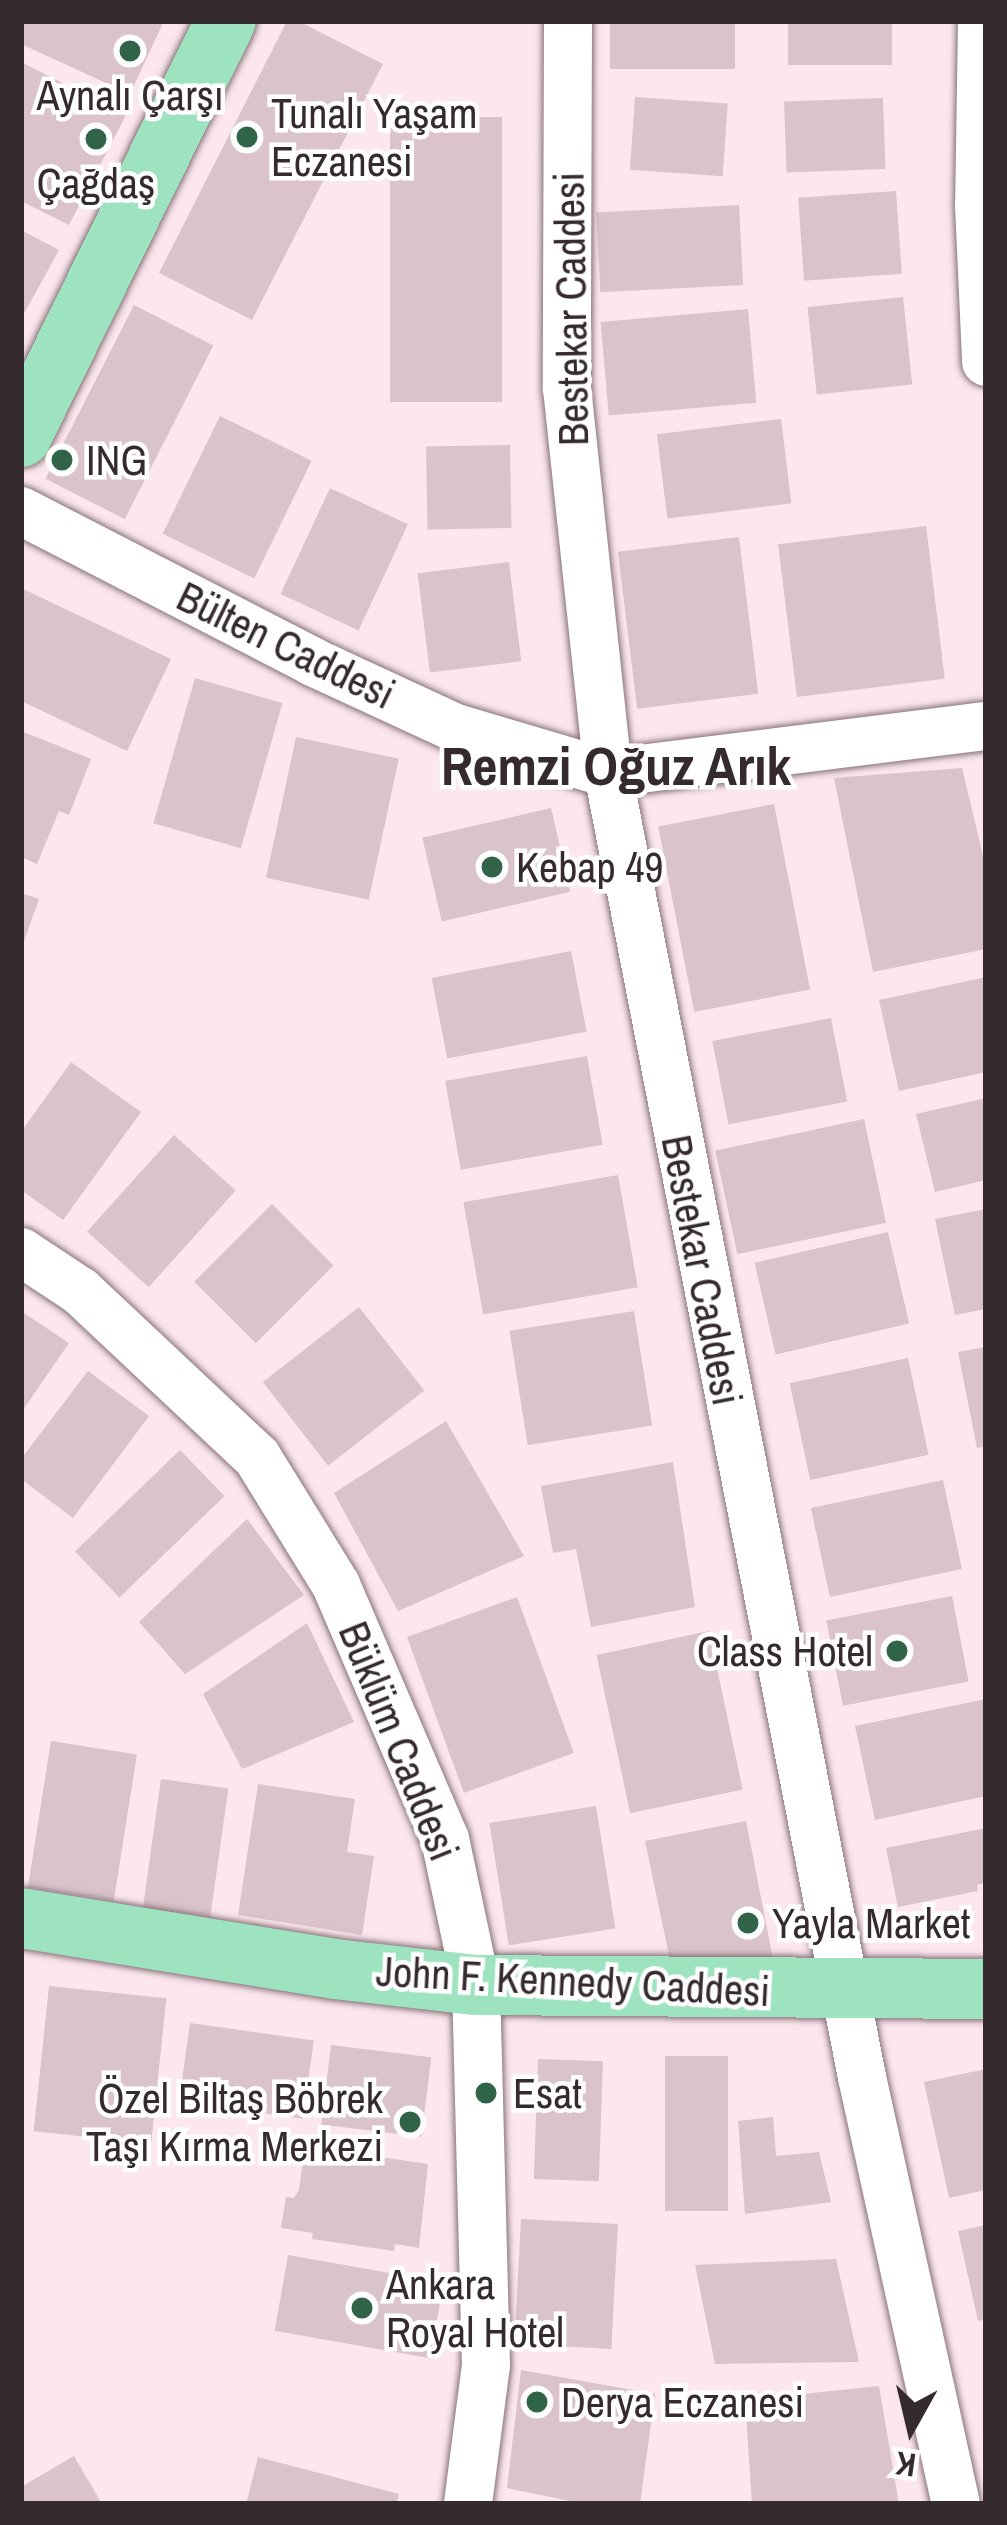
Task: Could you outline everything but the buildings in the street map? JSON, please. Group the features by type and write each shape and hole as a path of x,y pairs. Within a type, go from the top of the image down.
{"main road":[{"path":"21,437 226,21"},
{"name":"John F. Kennedy Caddesi","path":"21,1918 335,1969 476,1985 845,1992 986,1989"}],"street":[{"name":"Bestekar Caddesi","path":"568,21 567,388 608,773 845,1992 956,2504"},
{"path":"982,21 979,205 986,362"},
{"name":"Bülten Caddesi","path":"21,512 314,662 456,728 608,773 986,727"},
{"name":"Büklüm Caddesi","path":"21,1252 80,1292 256,1457 325,1566 445,1839 476,1985 486,2365 469,2504"}],"shaded area":[{"path":"21,21 986,21 986,2504 21,2504"}],"place":[{"name":"Aynalı Çarşı","path":"130,51"},
{"name":"Tunalı Yaşam Eczanesi","path":"247,137"},
{"name":"Çağdaş","path":"96,139"},
{"name":"ING","path":"62,460"},
{"name":"Kebap 49","path":"492,867"},
{"name":"Class Hotel","path":"897,1651"},
{"name":"Yayla Market","path":"748,1923"},
{"name":"Esat","path":"486,2093"},
{"name":"Özel Biltaş Böbrek Taşı Kırma Merkezi","path":"410,2122"},
{"name":"Ankara Royal Hotel","path":"362,2308"},
{"name":"Derya Eczanesi","path":"537,2402"}],"district":[{"name":"Remzi Oğuz Arık","path":"616,766"}]}
